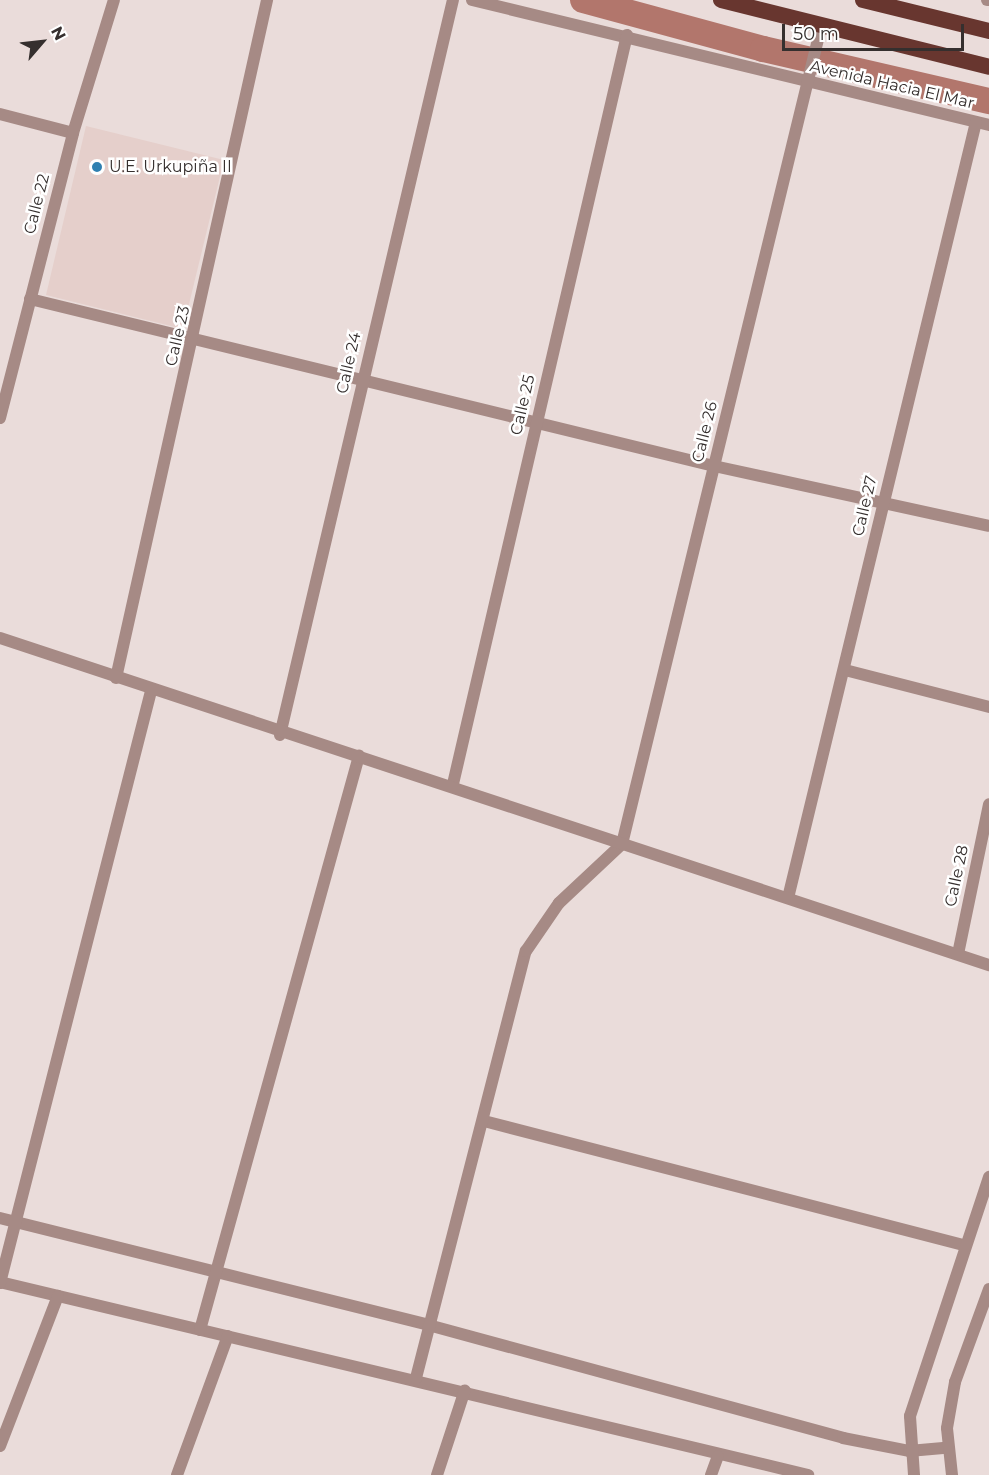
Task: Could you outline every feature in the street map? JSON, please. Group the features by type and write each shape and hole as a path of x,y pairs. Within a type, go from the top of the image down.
{"highway":[{"path":"722,0 766,5 820,34 989,67"},
{"path":"863,0 989,31"}],"street":[{"name":"Calle 22","path":"0,418 73,133 114,0"},
{"name":"Calle 23","path":"116,678 195,335 267,0"},
{"name":"Calle 24","path":"280,735 453,0"},
{"name":"Avenida Hacia El Mar","path":"472,0 809,77 989,125"},
{"name":"Calle 25","path":"453,784 627,34"},
{"name":"Calle 26","path":"621,844 820,34"},
{"path":"0,114 73,133"},
{"name":"Calle 27","path":"788,898 976,122"},
{"path":"30,299 195,335 714,466 989,526"},
{"path":"0,638 280,735 453,784 621,844 989,965"},
{"path":"845,670 989,707"},
{"path":"151,691 0,1282 416,1378 718,1456 808,1475"},
{"path":"200,1330 212,1273 359,756"},
{"name":"Calle 28","path":"958,954 989,804"},
{"path":"416,1378 432,1326 526,951 553,910 621,844"},
{"path":"484,1121 963,1245"},
{"path":"914,1475 909,1451 910,1416 963,1245 989,1177"},
{"path":"0,1218 212,1273 432,1326 909,1451 946,1448"},
{"path":"952,1475 946,1448 955,1382 989,1289"},
{"path":"0,1446 58,1296"},
{"path":"177,1475 228,1336"},
{"path":"437,1475 465,1390"},
{"path":"711,1475 718,1456"}],"shaded area":[{"path":"86,126 224,160 183,329 46,295"}],"waterway":[{"path":"583,0 763,49 989,101"}],"place":[{"name":"U.E. Urkupiña II","path":"97,167"}]}
